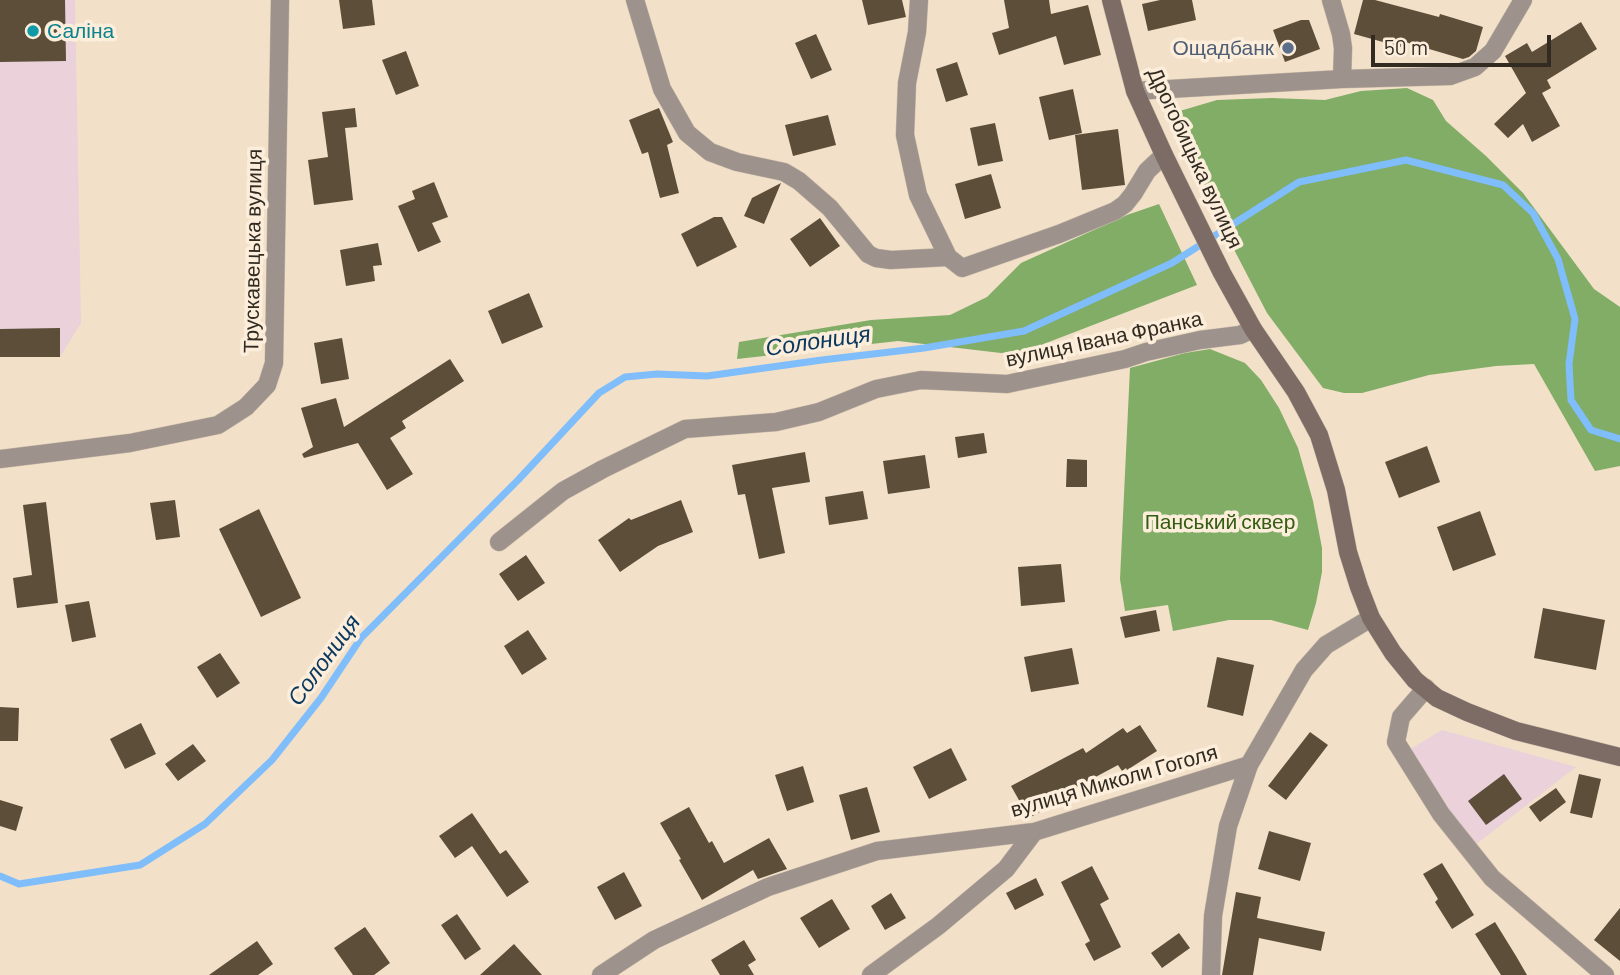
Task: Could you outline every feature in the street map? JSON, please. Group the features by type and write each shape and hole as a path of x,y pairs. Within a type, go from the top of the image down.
{"street":[{"name":"Трускавецька вулиця","path":"0,459 130,443 218,425 246,407 267,385 274,363 280,0"},
{"path":"635,0 662,89 687,133 710,152 737,162 784,172 799,181 830,208 868,254 876,258 891,260 948,257"},
{"path":"919,0 917,33 908,83 905,135 918,195 948,257 961,268 1059,234 1115,211 1125,204 1147,171 1164,155"},
{"name":"Дрогобицька вулиця","path":"1111,0 1135,91 1164,155 1222,273 1253,329 1296,392 1319,435 1336,491 1348,552 1371,618 1393,653 1415,680 1437,698 1467,712 1516,731 1620,757"},
{"path":"1331,0 1343,48 1342,79"},
{"path":"1135,91 1342,79 1450,76 1475,67 1493,51 1523,0"},
{"name":"вулиця Івана Франка","path":"499,542 563,491 685,429 776,422 819,412 876,389 921,380 1007,384 1199,340 1240,335 1253,329"},
{"path":"1211,975 1213,916 1228,826 1249,765 1304,670 1326,645 1371,618"},
{"path":"1426,688 1401,717 1396,742 1441,814 1492,878 1605,975"},
{"name":"вулиця Миколи Гоголя","path":"601,975 654,940 768,887 877,851 1034,832 1249,765"},
{"path":"871,975 938,926 1006,869 1034,832"}],"shaded area":[{"path":"0,0 75,0 81,323 60,357 0,357"},
{"path":"1442,730 1576,767 1475,845 1444,808 1407,751"}],"green space":[{"path":"1407,88 1433,100 1446,121 1523,193 1594,289 1620,307 1620,466 1595,471 1534,364 1429,375 1362,393 1344,393 1323,388 1267,313 1214,211 1173,113 1217,100 1325,100 1361,91"},
{"path":"1159,204 1197,285 1028,350 1001,353 898,341 737,359 739,342 871,320 950,315 987,297 1021,263 1127,215"},
{"name":"Панський сквер","path":"1210,349 1245,363 1261,380 1279,408 1298,448 1313,501 1322,548 1322,572 1308,630 1271,620 1229,620 1173,631 1168,605 1125,611 1120,579 1130,368"}],"building":[{"name":"Саліна","path":"0,0 65,0 66,61 0,62"},
{"path":"339,0 372,0 375,25 343,29"},
{"path":"862,0 902,0 906,17 868,25"},
{"path":"1004,0 1049,0 1051,14 1088,5 1101,55 1064,65 1056,36 999,55 992,33 1009,28"},
{"path":"1160,0 1192,0 1196,20 1148,31 1142,4"},
{"path":"1363,0 1375,0 1439,17 1440,14 1483,27 1476,51 1463,59 1402,41 1401,47 1354,34"},
{"path":"1301,20 1309,20 1320,49 1285,62 1273,30"},
{"path":"1581,22 1597,49 1547,80 1551,88 1542,93 1560,126 1532,142 1523,124 1508,138 1494,124 1526,93 1505,56 1527,43 1532,52"},
{"path":"816,34 832,70 811,79 795,43"},
{"path":"406,51 419,86 396,95 382,60"},
{"path":"957,62 968,95 946,102 936,69"},
{"path":"1073,89 1082,133 1049,140 1039,97"},
{"path":"355,108 357,127 345,128 353,200 314,205 308,160 328,157 322,112"},
{"path":"659,108 673,142 667,145 679,193 660,198 648,152 642,154 629,120"},
{"path":"828,115 836,145 793,156 785,125"},
{"path":"995,123 1003,161 978,166 970,128"},
{"path":"1118,129 1125,185 1082,190 1075,135"},
{"path":"991,174 1001,208 965,219 955,184"},
{"path":"434,182 448,217 432,223 441,242 418,252 398,206 415,199 412,191"},
{"path":"781,183 764,224 744,216 752,198"},
{"path":"714,217 722,217 737,247 697,267 681,234"},
{"path":"820,218 840,246 810,267 790,239"},
{"path":"378,243 382,265 373,266 375,281 346,286 340,250"},
{"path":"529,293 543,327 502,344 488,311"},
{"path":"60,328 60,357 0,357 0,329"},
{"path":"342,338 349,379 321,384 314,343"},
{"path":"450,359 464,381 402,421 406,428 390,438 413,474 387,490 358,443 304,458 302,454 313,447 301,408 336,398 344,427"},
{"path":"984,433 987,453 958,458 955,437"},
{"path":"1427,446 1440,482 1399,498 1385,462"},
{"path":"805,452 810,482 772,488 785,553 759,559 745,494 738,495 732,465"},
{"path":"925,455 930,488 888,494 883,461"},
{"path":"1067,459 1087,460 1087,487 1066,487"},
{"path":"863,491 868,519 829,525 825,497"},
{"path":"175,500 180,537 156,540 150,503"},
{"path":"681,500 693,532 658,546 620,572 598,540 629,518 631,520"},
{"path":"46,502 58,603 17,608 13,578 32,575 23,505"},
{"path":"259,509 301,598 261,617 219,529"},
{"path":"1480,511 1496,555 1453,571 1437,527"},
{"path":"526,555 545,583 518,601 499,574"},
{"path":"1061,564 1065,602 1021,606 1018,567"},
{"path":"89,601 96,637 72,642 65,605"},
{"path":"1543,608 1605,620 1596,670 1534,658"},
{"path":"1156,610 1160,631 1125,638 1120,617"},
{"path":"528,630 547,659 522,675 504,646"},
{"path":"1072,648 1079,684 1031,692 1024,657"},
{"path":"220,653 240,683 217,698 197,667"},
{"path":"1217,657 1254,665 1243,716 1207,707"},
{"path":"0,707 19,708 18,741 0,741"},
{"path":"141,723 156,754 125,769 110,739"},
{"path":"1140,725 1157,751 1127,770 1126,768 1122,771 1118,765 1043,805 1045,809 1029,818 1011,786 1083,748 1086,753 1123,728 1127,733"},
{"path":"1310,732 1328,745 1286,800 1268,786"},
{"path":"193,744 206,761 178,781 165,764"},
{"path":"951,748 967,780 929,799 913,767"},
{"path":"803,766 814,802 787,811 775,775"},
{"path":"1504,774 1522,799 1486,825 1468,801"},
{"path":"1579,774 1601,779 1592,818 1570,813"},
{"path":"867,787 880,832 851,840 839,795"},
{"path":"1556,788 1566,802 1540,822 1529,807"},
{"path":"0,800 23,807 16,831 0,826"},
{"path":"689,807 709,843 712,841 724,863 769,838 787,869 758,879 753,870 702,900 660,823"},
{"path":"472,813 500,854 506,850 529,882 507,897 472,846 455,858 439,836"},
{"path":"1269,831 1311,843 1300,881 1258,869"},
{"path":"1442,863 1474,915 1452,929 1435,902 1438,899 1423,874"},
{"path":"1092,866 1109,899 1100,904 1121,947 1094,961 1085,944 1090,941 1061,882"},
{"path":"624,872 642,906 615,920 597,887"},
{"path":"1036,878 1044,895 1015,910 1006,893"},
{"path":"1236,892 1261,897 1257,918 1325,932 1321,951 1259,938 1253,975 1222,975"},
{"path":"891,893 906,918 885,930 871,906"},
{"path":"832,899 850,929 819,948 800,918"},
{"path":"1620,908 1620,961 1594,940"},
{"path":"457,914 481,949 465,960 441,925"},
{"path":"1495,922 1527,975 1501,975 1475,934"},
{"path":"365,927 390,963 374,975 353,975 334,948"},
{"path":"1179,933 1190,948 1162,968 1151,953"},
{"path":"744,940 756,960 748,965 754,975 720,975 711,960"},
{"path":"257,941 273,964 258,975 209,975"},
{"path":"514,944 542,975 480,975"}],"waterway":[{"name":"Солониця","path":"0,876 19,884 140,865 205,824 272,760 321,698 361,638 519,479 599,393 625,377 657,374 707,376 924,348 1024,331 1172,263 1299,182 1406,160 1503,185 1533,213 1558,259 1575,319 1569,364 1571,400 1591,430 1620,439"}],"place":[{"name":"Саліна","path":"33,31"},
{"name":"Ощадбанк","path":"1288,48"}]}
